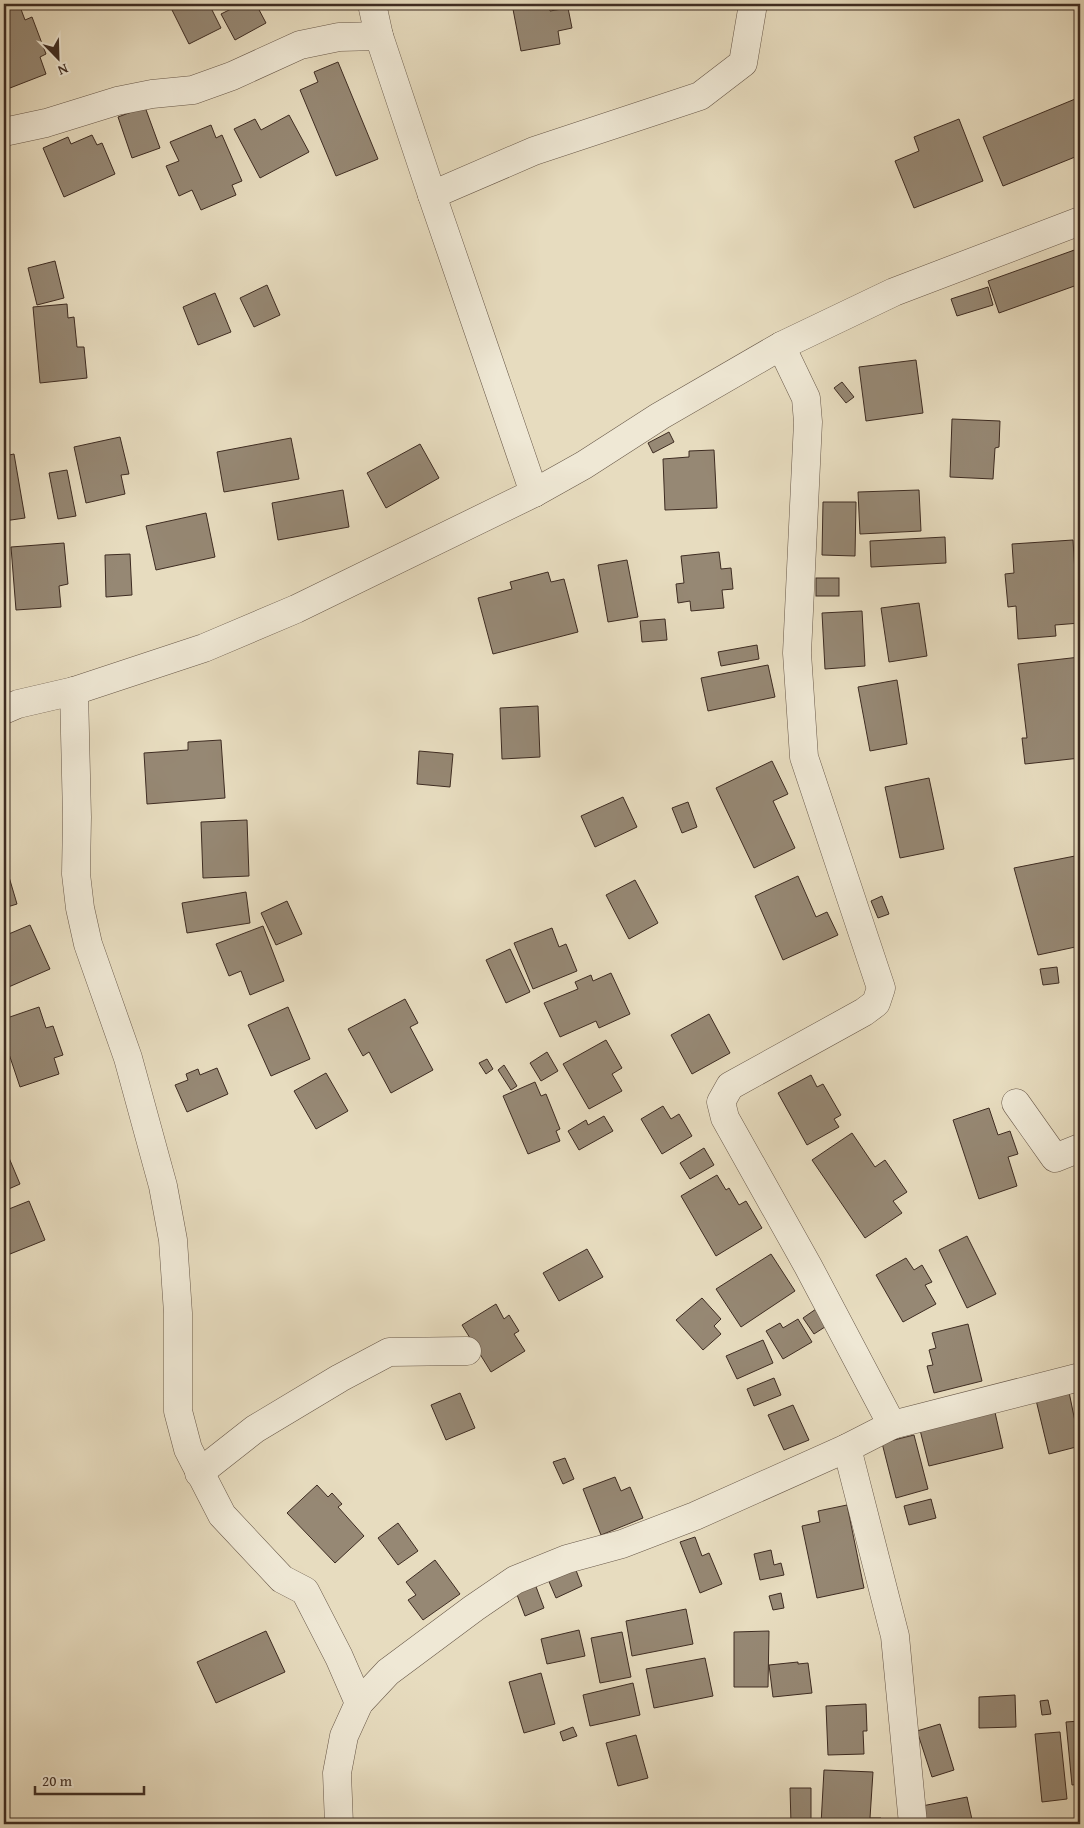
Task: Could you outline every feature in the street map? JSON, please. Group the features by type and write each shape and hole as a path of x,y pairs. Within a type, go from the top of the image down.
{"street":[{"path":"372,4 379,36 534,493"},
{"path":"432,195 534,151 700,96 743,62 753,4"},
{"path":"4,132 46,124 117,101 152,94 193,90 232,76 300,45 339,37 379,36"},
{"path":"4,710 18,704 74,691 204,648 296,609 534,493 584,465 660,416 780,346 894,292 1080,221"},
{"path":"780,346 806,398 808,422 797,653 804,757 881,988 876,1003 864,1012 730,1086 721,1102 725,1118 808,1266 892,1426"},
{"path":"74,691 77,817 76,874 80,908 88,944 128,1058 163,1186 175,1258 178,1313 178,1410 188,1449 222,1515 282,1579 305,1591 339,1657 359,1703"},
{"path":"1016,1103 1055,1158 1080,1148"},
{"path":"199,1473 254,1429 389,1352 467,1352"},
{"path":"340,1824 337,1773 344,1736 359,1703 388,1672 515,1580 568,1559 622,1544 695,1516 892,1426 1080,1377"},
{"path":"847,1448 895,1636 912,1824"}],"building":[{"path":"19,4 25,20 32,17 46,54 40,57 46,74 10,88 4,71 4,6"},
{"path":"169,4 209,4 221,28 189,44"},
{"path":"241,4 256,4 266,23 235,40 221,14"},
{"path":"512,4 549,4 550,11 568,8 572,28 558,31 560,44 521,51"},
{"path":"338,62 378,159 336,176 300,90 318,82 314,72"},
{"path":"1080,97 1080,155 1003,186 983,137"},
{"path":"145,107 160,148 132,158 118,117"},
{"path":"289,115 309,152 260,178 234,129 255,119 261,130"},
{"path":"959,119 983,181 914,208 895,161 919,151 914,137"},
{"path":"211,125 216,138 222,135 242,181 232,185 236,195 201,210 192,190 179,196 166,166 179,161 170,142"},
{"path":"92,135 97,145 102,143 115,174 64,197 43,148 68,137 71,144"},
{"path":"1080,248 1080,284 999,313 988,281"},
{"path":"55,261 64,298 37,305 28,268"},
{"path":"267,285 280,315 254,327 240,298"},
{"path":"988,287 993,305 957,316 951,299"},
{"path":"215,293 231,332 198,345 183,307"},
{"path":"67,304 68,318 74,317 77,347 84,347 87,378 40,383 33,307"},
{"path":"916,360 923,413 866,421 859,367"},
{"path":"842,382 854,397 846,403 834,388"},
{"path":"952,419 1000,421 999,447 995,448 993,479 950,477"},
{"path":"669,432 674,442 653,453 648,443"},
{"path":"120,437 129,474 121,475 125,494 86,503 74,447"},
{"path":"291,438 299,479 224,492 217,452"},
{"path":"420,444 439,478 386,508 367,473"},
{"path":"714,450 717,508 665,510 663,459 689,457 689,451"},
{"path":"14,454 25,518 4,521 4,456"},
{"path":"67,470 76,516 58,519 49,473"},
{"path":"343,490 349,527 278,540 272,503"},
{"path":"919,490 921,531 860,534 858,492"},
{"path":"823,502 856,502 855,556 822,555"},
{"path":"206,513 215,557 156,570 146,526"},
{"path":"945,537 946,563 871,567 870,541"},
{"path":"1073,540 1076,589 1080,589 1080,623 1055,625 1056,636 1018,639 1016,606 1008,607 1005,574 1014,573 1012,544"},
{"path":"64,543 68,584 59,586 61,607 16,610 11,547"},
{"path":"719,552 721,569 731,568 733,589 722,590 724,608 691,611 690,601 678,603 676,584 684,583 681,556"},
{"path":"4,553 6,553 7,569 4,569"},
{"path":"130,554 132,595 106,597 105,555"},
{"path":"627,560 638,617 608,622 598,565"},
{"path":"548,572 551,582 564,579 578,632 493,654 478,598 512,589 510,582"},
{"path":"816,578 839,578 839,596 816,596"},
{"path":"919,603 927,656 889,662 881,608"},
{"path":"862,611 865,666 825,669 822,613"},
{"path":"665,619 667,640 642,642 640,621"},
{"path":"757,645 759,659 721,666 718,652"},
{"path":"1080,657 1080,758 1025,764 1022,738 1027,738 1018,664"},
{"path":"768,665 775,697 708,711 701,678"},
{"path":"897,680 907,744 870,751 858,687"},
{"path":"538,706 540,757 502,759 500,708"},
{"path":"221,740 225,798 147,804 144,753 188,750 188,742"},
{"path":"419,751 453,754 450,787 417,784"},
{"path":"772,761 788,794 773,801 795,848 754,868 716,788"},
{"path":"929,778 944,849 900,858 885,787"},
{"path":"623,797 637,827 595,847 581,816"},
{"path":"688,802 697,827 682,833 672,808"},
{"path":"247,820 249,876 203,878 201,822"},
{"path":"1080,855 1080,946 1038,955 1014,868"},
{"path":"4,860 17,904 4,908"},
{"path":"798,876 816,917 827,912 838,935 783,960 755,896"},
{"path":"635,880 658,923 629,939 606,895"},
{"path":"246,892 250,923 187,933 182,903"},
{"path":"882,896 889,914 878,918 871,901"},
{"path":"287,901 302,934 276,945 261,913"},
{"path":"30,925 50,969 4,989 4,936"},
{"path":"263,926 284,981 250,995 241,971 229,976 216,944"},
{"path":"552,928 559,947 566,944 577,971 533,989 514,943"},
{"path":"510,949 530,992 506,1003 486,960"},
{"path":"1057,967 1059,983 1043,985 1040,969"},
{"path":"611,973 630,1014 599,1028 596,1021 560,1037 544,1003 578,989 575,982 591,975 593,981"},
{"path":"405,999 418,1023 410,1027 433,1070 391,1093 369,1052 363,1056 348,1029"},
{"path":"39,1007 46,1028 53,1026 63,1055 54,1058 59,1074 20,1087 4,1039 4,1019"},
{"path":"288,1007 310,1059 271,1076 248,1025"},
{"path":"709,1014 730,1053 692,1074 671,1035"},
{"path":"606,1040 622,1068 612,1074 622,1091 589,1109 563,1064"},
{"path":"547,1052 558,1071 541,1081 530,1063"},
{"path":"487,1059 493,1069 486,1074 479,1063"},
{"path":"504,1065 517,1086 511,1090 498,1070"},
{"path":"217,1068 228,1094 187,1112 175,1085 188,1080 186,1074 198,1069 200,1075"},
{"path":"326,1073 348,1111 316,1129 294,1091"},
{"path":"811,1075 817,1087 823,1084 841,1115 834,1119 839,1127 807,1145 778,1093"},
{"path":"535,1082 541,1096 546,1094 560,1129 556,1131 560,1141 528,1154 503,1096"},
{"path":"663,1106 671,1119 679,1114 692,1136 662,1154 641,1119"},
{"path":"989,1108 998,1135 1010,1131 1018,1154 1008,1157 1017,1186 979,1199 953,1120"},
{"path":"604,1116 613,1131 579,1150 568,1131 586,1120 588,1125"},
{"path":"852,1133 875,1167 885,1160 907,1192 893,1201 902,1213 865,1238 812,1160"},
{"path":"4,1146 20,1184 4,1191"},
{"path":"704,1148 714,1165 690,1179 680,1163"},
{"path":"717,1175 726,1190 729,1188 739,1205 746,1201 762,1228 716,1256 681,1196"},
{"path":"29,1201 45,1240 5,1256 4,1211"},
{"path":"967,1236 996,1294 967,1308 939,1250"},
{"path":"587,1249 603,1277 559,1301 543,1273"},
{"path":"771,1254 795,1291 741,1327 716,1289"},
{"path":"906,1258 914,1270 922,1265 932,1282 925,1285 936,1304 903,1322 876,1275"},
{"path":"702,1298 721,1319 714,1326 721,1334 703,1350 676,1320"},
{"path":"496,1304 504,1319 509,1315 519,1331 514,1334 525,1351 491,1372 462,1325"},
{"path":"816,1309 828,1325 814,1334 803,1318"},
{"path":"798,1319 812,1342 783,1359 766,1331 780,1323 783,1328"},
{"path":"968,1324 982,1381 934,1393 927,1366 933,1365 929,1350 936,1348 932,1333"},
{"path":"763,1340 773,1363 737,1379 726,1356"},
{"path":"774,1378 781,1395 754,1406 747,1389"},
{"path":"1069,1392 1080,1446 1049,1454 1036,1400"},
{"path":"460,1393 475,1428 446,1440 431,1405"},
{"path":"793,1405 809,1440 784,1450 768,1415"},
{"path":"994,1408 1003,1448 929,1466 919,1426"},
{"path":"914,1435 928,1489 896,1498 882,1443"},
{"path":"565,1458 574,1479 563,1484 553,1462"},
{"path":"615,1477 621,1491 630,1487 643,1518 601,1535 583,1489"},
{"path":"317,1485 328,1497 332,1493 342,1504 338,1507 364,1536 335,1563 287,1513"},
{"path":"931,1499 936,1518 909,1525 904,1506"},
{"path":"847,1505 864,1588 817,1598 802,1526 820,1522 818,1511"},
{"path":"398,1523 418,1551 398,1565 378,1538"},
{"path":"695,1537 702,1556 709,1553 722,1584 700,1593 680,1542"},
{"path":"771,1550 774,1565 781,1563 784,1575 760,1580 754,1554"},
{"path":"435,1560 460,1594 423,1620 408,1600 416,1595 406,1582"},
{"path":"574,1565 582,1586 556,1598 547,1577"},
{"path":"535,1584 544,1608 525,1616 516,1592"},
{"path":"781,1593 784,1608 773,1610 769,1596"},
{"path":"686,1609 693,1644 632,1656 626,1621"},
{"path":"579,1630 585,1656 547,1664 541,1639"},
{"path":"266,1631 285,1672 216,1703 197,1662"},
{"path":"769,1631 768,1687 734,1687 734,1632"},
{"path":"622,1632 631,1677 600,1683 591,1638"},
{"path":"705,1658 713,1696 654,1708 646,1669"},
{"path":"798,1662 798,1664 808,1663 812,1693 773,1697 769,1665"},
{"path":"541,1673 555,1724 524,1733 509,1682"},
{"path":"633,1683 640,1715 590,1726 583,1695"},
{"path":"1015,1695 1016,1727 979,1728 979,1697"},
{"path":"1048,1700 1051,1714 1042,1715 1040,1701"},
{"path":"866,1704 867,1731 863,1731 864,1754 828,1755 826,1706"},
{"path":"1080,1721 1080,1784 1072,1785 1066,1722"},
{"path":"940,1724 954,1770 932,1777 917,1731"},
{"path":"573,1727 577,1736 563,1741 560,1732"},
{"path":"1060,1732 1067,1799 1042,1802 1035,1734"},
{"path":"636,1735 648,1778 618,1786 606,1743"},
{"path":"824,1770 873,1772 870,1818 881,1818 880,1824 821,1824"},
{"path":"790,1788 811,1788 811,1824 791,1824"},
{"path":"967,1797 973,1824 925,1824 922,1806"}]}
